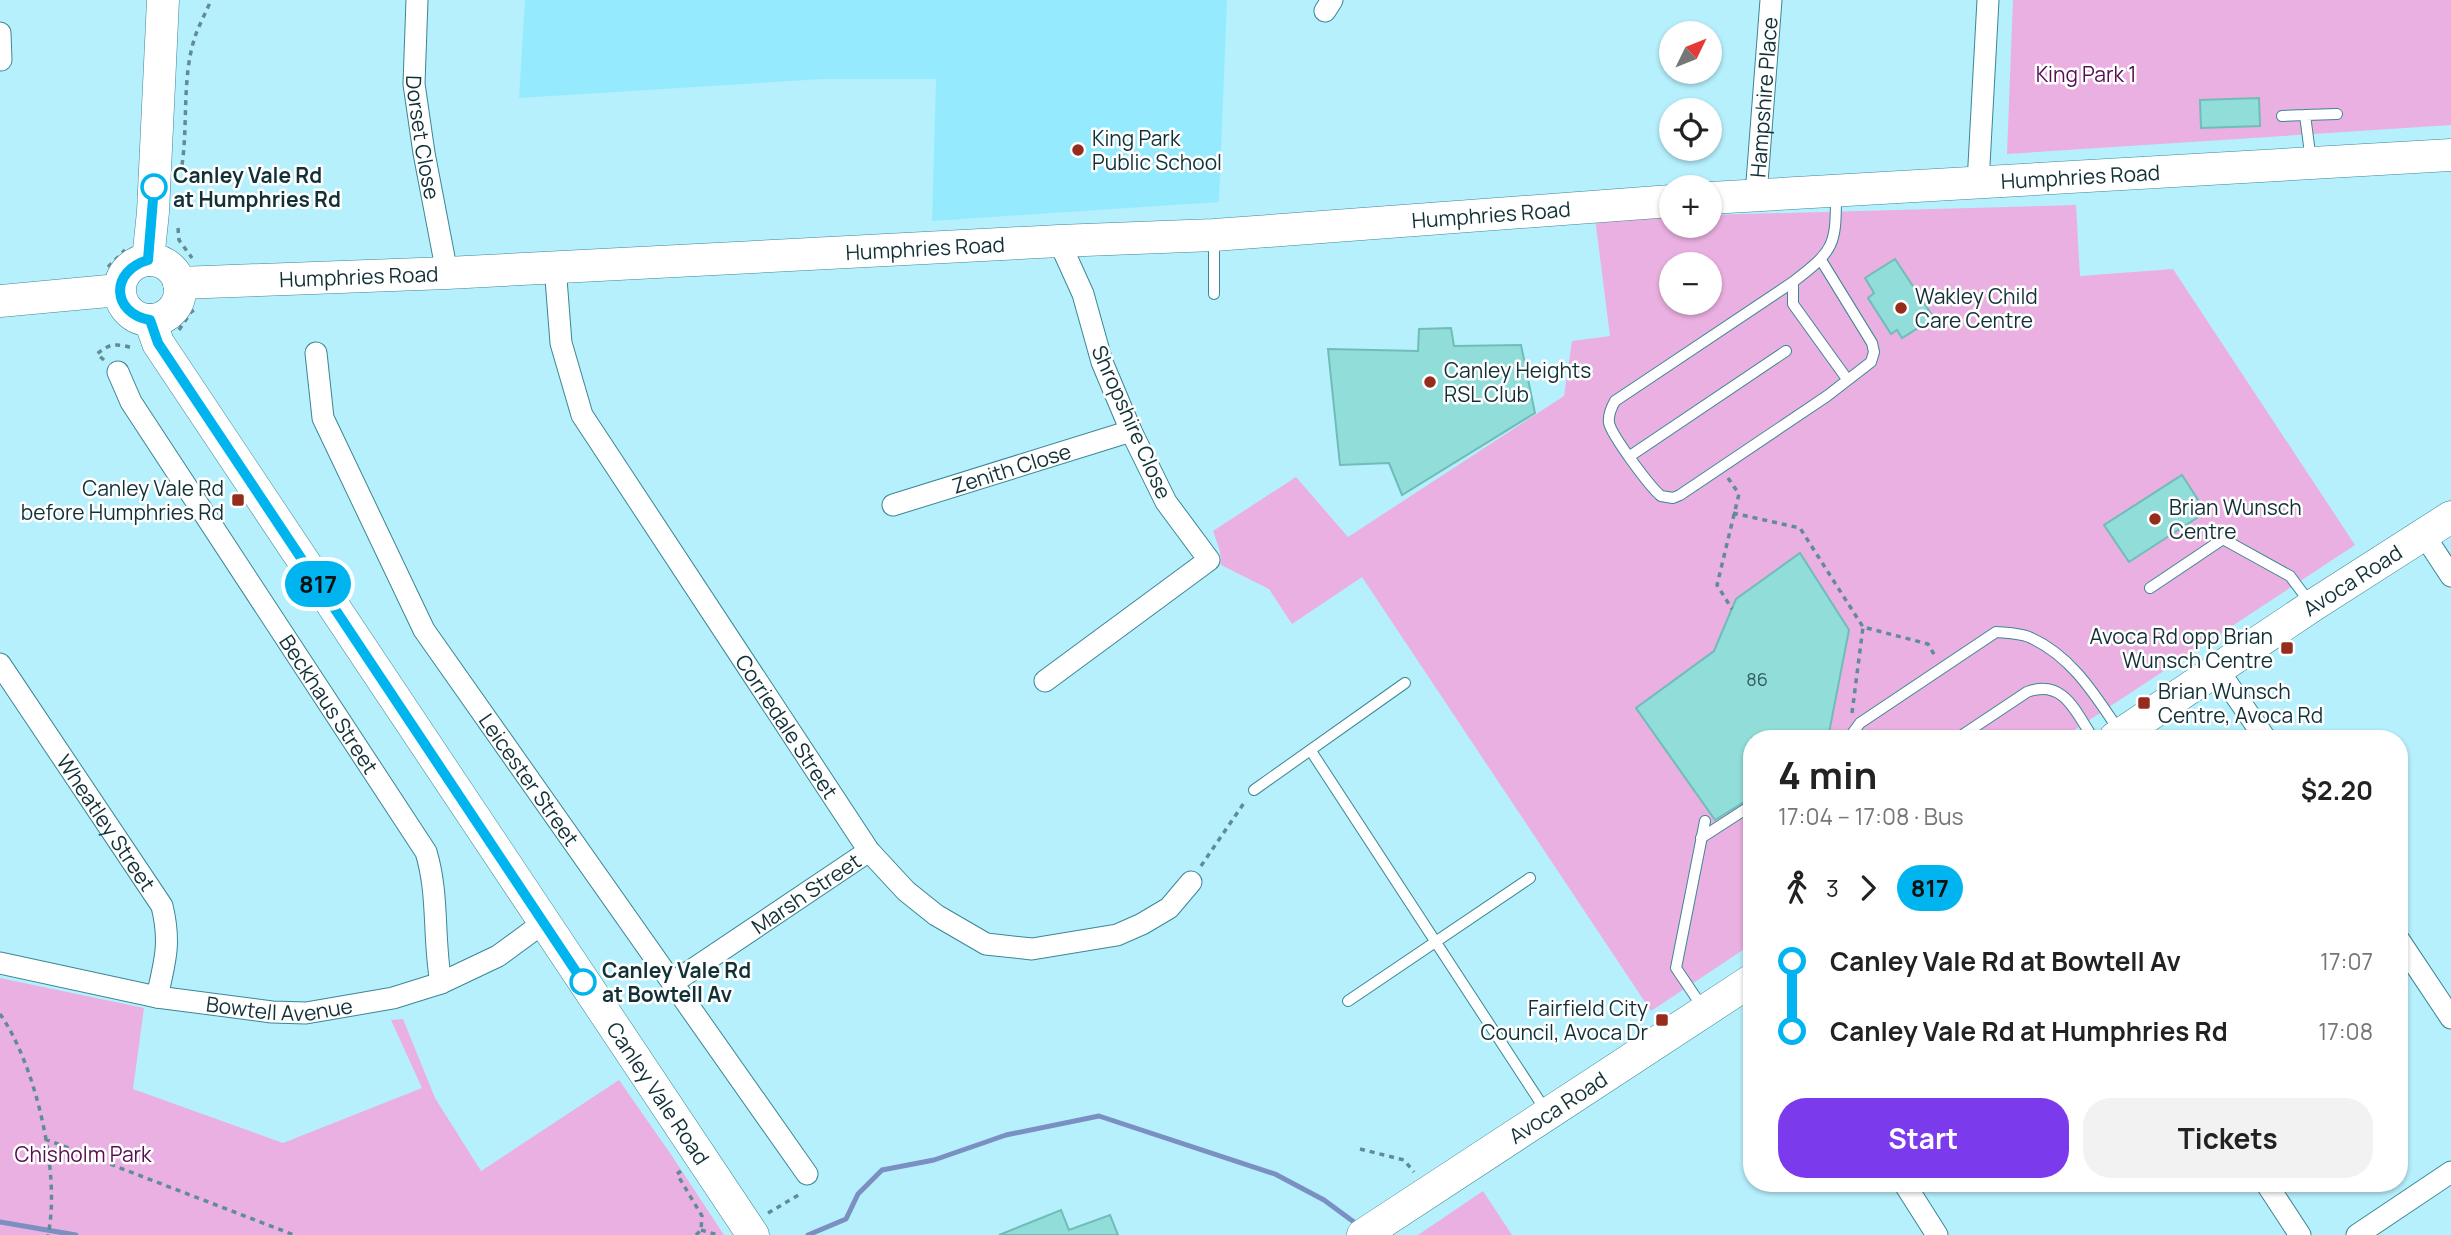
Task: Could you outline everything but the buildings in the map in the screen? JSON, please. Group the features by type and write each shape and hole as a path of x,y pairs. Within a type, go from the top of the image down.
{"main road":[{"path":"148,260 153,212 163,0"},
{"name":"Humphries Road","path":"1722,197 2451,155"},
{"name":"Humphries Road","path":"185,271 447,273 1214,235 1659,202"},
{"path":"148,260 185,271 173,310 159,319 164,325 140,318 127,309 119,290 124,276 132,266 148,260"},
{"path":"0,300 119,290"},
{"name":"Canley Vale Road","path":"164,325 158,343 753,1235"},
{"name":"Avoca Road","path":"2121,730 2451,517"},
{"name":"Avoca Road","path":"1368,1232 1743,986"}],"street":[{"name":"Dorset Close","path":"417,0 414,85 447,273"},
{"name":"Hampshire Place","path":"1756,195 1771,0"},
{"path":"1978,183 1988,0"},
{"path":"0,33 1,60"},
{"name":"Shropshire Close","path":"1045,681 1209,560 1166,502 1131,431 1102,362 1083,294 1059,241"},
{"name":"Corriedale Street","path":"555,266 561,343 582,415 869,851 906,891 936,915 986,944 1032,949 1116,935 1134,928 1169,908 1191,882"},
{"name":"Leicester Street","path":"316,353 323,418 424,630 807,1174"},
{"name":"Beckhaus Street","path":"118,373 131,402 422,845 433,882 437,960 441,983"},
{"name":"Zenith Close","path":"893,505 1131,431"},
{"path":"2424,535 2451,576"},
{"name":"Wheatley Street","path":"0,664 162,906 167,930 167,953 157,997"},
{"path":"2218,670 2259,730"},
{"name":"Marsh Street","path":"674,982 869,851"},
{"name":"Bowtell Avenue","path":"0,963 157,997 272,1012 306,1013 384,1000 441,983 498,956 543,923"},
{"path":"2408,954 2451,1018"},
{"path":"2357,1235 2451,1172"},
{"path":"1909,1192 1935,1234"},
{"path":"2272,1192 2300,1235"}],"lane":[{"path":"2282,116 2337,114"},
{"path":"2305,116 2311,164"},
{"path":"1821,260 1872,343 1874,352 1871,362 1827,396 1680,495 1667,498 1656,492 1611,428 1608,419 1615,401 1793,282 1821,260 1833,243 1836,228 1836,190"},
{"path":"1214,235 1214,294"},
{"path":"1793,282 1793,304 1847,379"},
{"path":"1630,456 1786,351"},
{"path":"2150,588 2222,539 2290,576 2312,606"},
{"path":"1854,730 1860,723 1996,632 2027,636 2060,654 2075,669 2106,730"},
{"path":"1254,790 1405,683"},
{"path":"1970,730 2027,692 2040,688 2053,689 2065,696 2102,730"},
{"path":"1311,751 1547,1114"},
{"path":"1701,838 1743,810"},
{"path":"1705,821 1676,968 1705,1011"},
{"path":"1348,1002 1530,878"}],"path":[{"path":"180,174 186,141 187,72 194,39 211,0"},
{"path":"178,227 179,240 184,251 185,271"},
{"path":"164,325 191,313 203,304"},
{"path":"1721,467 1739,494 1717,585 1732,609"},
{"path":"1733,513 1800,528 1863,627 1850,730"},
{"path":"1863,627 1928,644 1942,667"},
{"path":"1191,882 1237,810 1254,790"},
{"path":"0,1014 20,1049 36,1094 52,1191 52,1216 48,1235"},
{"path":"45,1139 294,1235"},
{"path":"1360,1149 1404,1160 1416,1174"},
{"path":"687,1168 677,1174 702,1216 701,1230 696,1235"},
{"path":"701,1230 718,1235"}],"shaded area":[{"name":"King Park Public School","path":"525,0 1227,0 1219,202 932,221 936,79 823,79 519,98"}],"green space":[{"name":"King Park 1","path":"2013,0 2451,0 2451,125 2007,154"},
{"path":"2076,205 2080,276 2173,269 2355,545 2074,730 1743,730 1743,950 1651,1011 1362,577 1292,624 1269,589 1221,565 1220,551 1213,531 1296,477 1348,537 1564,396 1572,341 1610,336 1595,218 1659,216 1659,238 1722,238 1722,215"},
{"name":"Chisholm Park","path":"0,978 144,1008 133,1089 283,1143 422,1088 391,1020 403,1019 435,1098 481,1171 619,1080 724,1235 0,1235"},
{"path":"1483,1191 1512,1235 1418,1235"}],"waterway":[{"path":"808,1235 846,1219 858,1194 882,1170 934,1160 1006,1135 1099,1116 1275,1174 1324,1200 1358,1225"},
{"path":"0,1222 76,1235"}],"bus line":[{"name":"817","path":"154,187 148,260 132,266 124,276 119,290 122,300 127,309 140,318 150,320 158,343 583,982"}],"place":[{"name":"King Park Public School","path":"1078,150"},
{"name":"Canley Vale Rd at Humphries Rd","path":"154,187"},
{"name":"Wakley Child Care Centre","path":"1901,308"},
{"name":"Canley Heights RSL Club","path":"1430,382"},
{"name":"Canley Vale Rd before Humphries Rd","path":"238,500"},
{"name":"Brian Wunsch Centre","path":"2155,519"},
{"name":"Avoca Rd opp Brian Wunsch Centre","path":"2287,648"},
{"name":"Brian Wunsch Centre, Avoca Rd","path":"2144,703"},
{"name":"Canley Vale Rd at Bowtell Av","path":"583,982"},
{"name":"Fairfield City Council, Avoca Dr","path":"1662,1020"}]}
